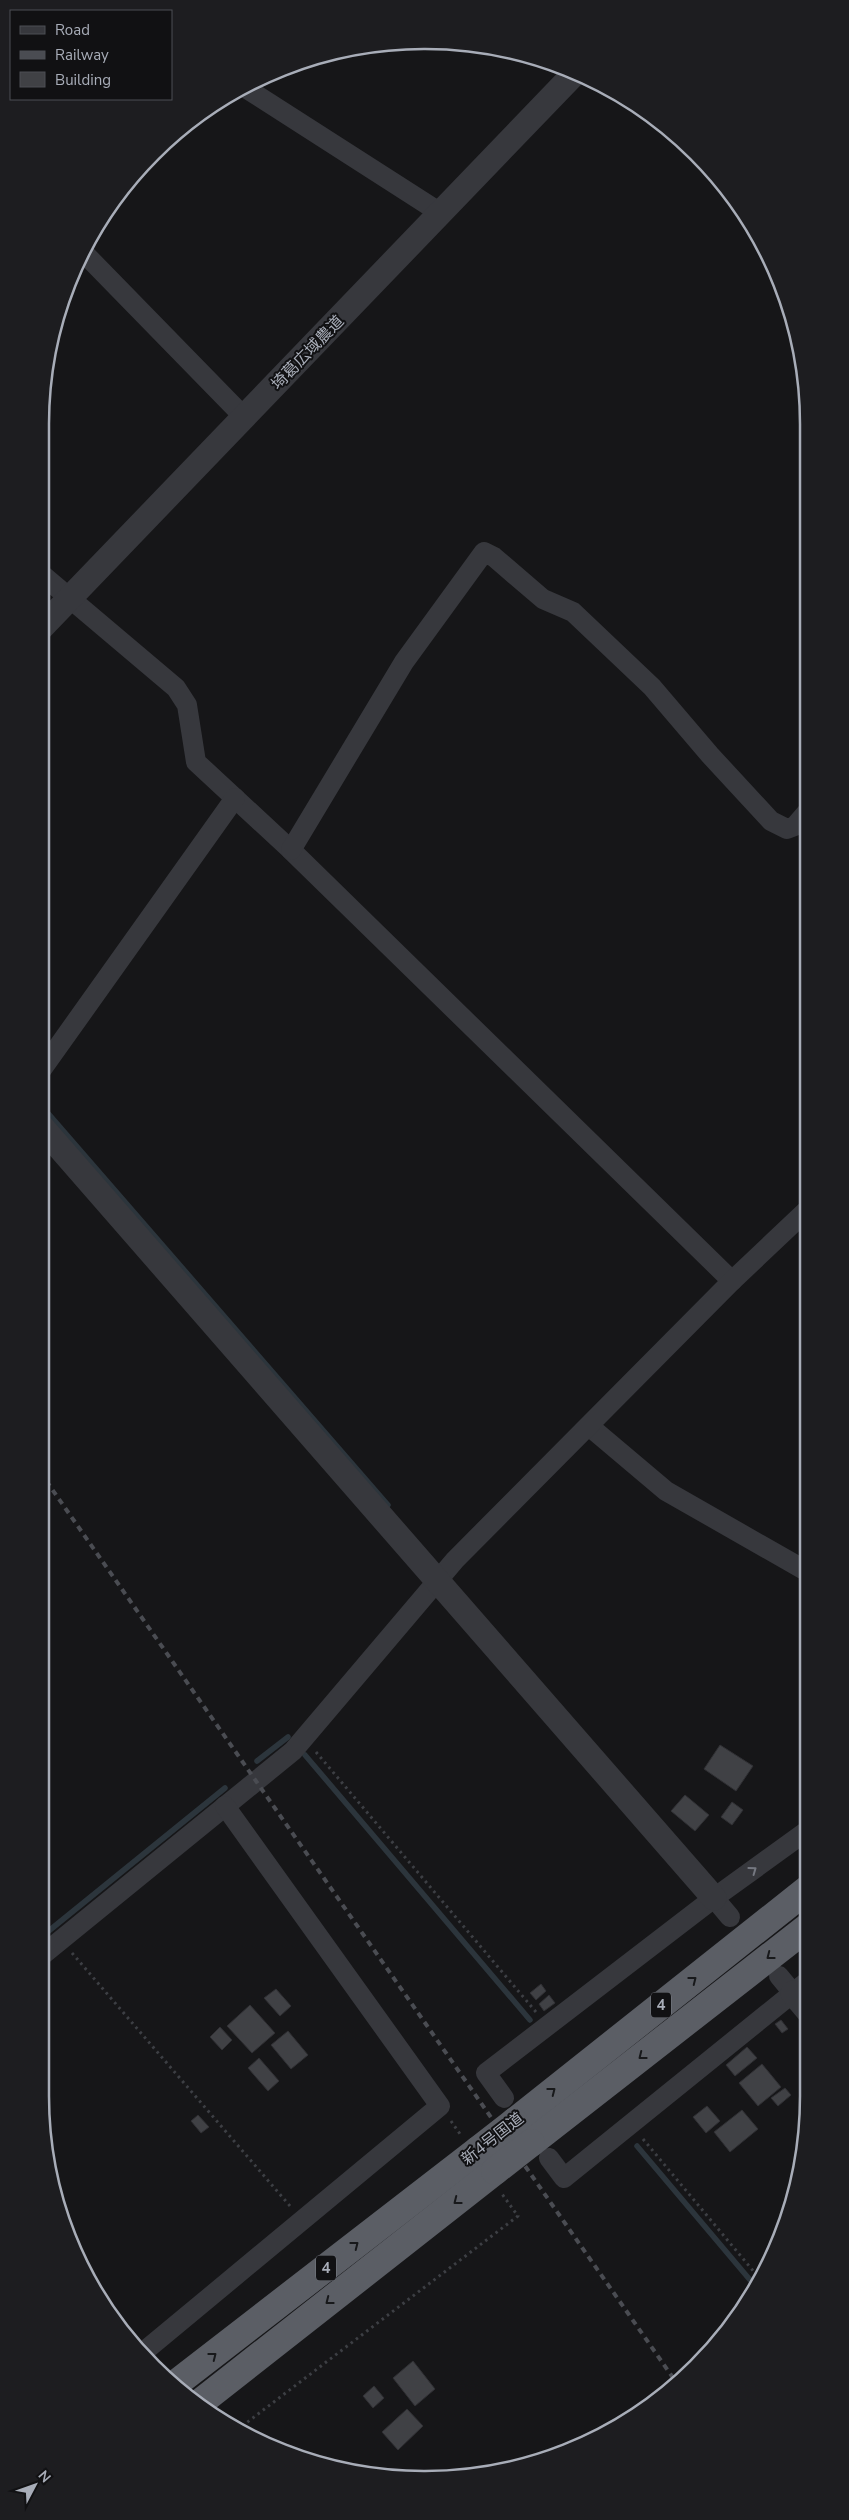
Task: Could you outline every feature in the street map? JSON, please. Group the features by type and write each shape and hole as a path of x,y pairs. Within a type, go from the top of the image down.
{"highway":[{"name":"新4号国道","path":"180,2380 478,2150 509,2110 800,1895"},
{"name":"新4号国道","path":"204,2400 540,2151 800,1934"}],"street":[{"name":"埼葛広域農道","path":"49,619 417,239 439,212 569,78"},
{"path":"251,92 439,212"},
{"path":"88,257 244,417"},
{"path":"291,850 404,662 484,552 494,557 544,599 573,612 652,687 710,755 771,821 788,829 795,826 800,820"},
{"path":"49,581 176,688 187,705 196,762 291,850 732,1281"},
{"path":"49,1059 235,798"},
{"path":"49,1135 730,1917"},
{"path":"49,1949 292,1751 455,1560 732,1281 800,1217"},
{"path":"589,1426 666,1491 800,1567"},
{"path":"147,2349 440,2106 225,1806"},
{"path":"509,2110 486,2073 714,1898 800,1836"},
{"path":"540,2151 564,2178 631,2125 794,1983 800,1995"}],"path":[{"path":"304,1738 548,2026"},
{"path":"60,1940 302,2221"},
{"path":"631,2125 755,2273"},
{"path":"244,2425 518,2216 498,2182"}],"building":[{"path":"720,1745 753,1766 736,1791 704,1769"},
{"path":"685,1795 709,1815 695,1831 671,1811"},
{"path":"732,1802 743,1810 732,1825 721,1817"},
{"path":"541,1984 546,1991 536,2000 530,1993"},
{"path":"276,1989 291,2006 280,2016 264,1998"},
{"path":"549,1995 555,2003 544,2011 539,2004"},
{"path":"250,2005 275,2033 252,2053 227,2026"},
{"path":"781,2020 788,2029 782,2033 775,2024"},
{"path":"220,2027 232,2040 222,2050 210,2037"},
{"path":"288,2031 308,2055 291,2069 271,2045"},
{"path":"747,2047 757,2058 735,2076 726,2065"},
{"path":"259,2058 279,2081 268,2091 248,2068"},
{"path":"762,2064 781,2087 758,2106 739,2083"},
{"path":"785,2088 791,2095 778,2106 771,2098"},
{"path":"707,2106 720,2121 706,2133 693,2117"},
{"path":"742,2110 758,2129 730,2152 714,2132"},
{"path":"198,2115 209,2127 201,2133 191,2121"},
{"path":"413,2361 435,2389 415,2406 393,2378"},
{"path":"374,2386 384,2398 373,2408 363,2396"},
{"path":"407,2409 423,2426 398,2450 382,2432"}],"waterway":[{"path":"49,1114 388,1505"},
{"path":"257,1761 288,1737"},
{"path":"305,1755 530,2020"},
{"path":"49,1931 225,1788"},
{"path":"637,2146 751,2281"}],"railway":[{"path":"49,1485 673,2377"}]}
